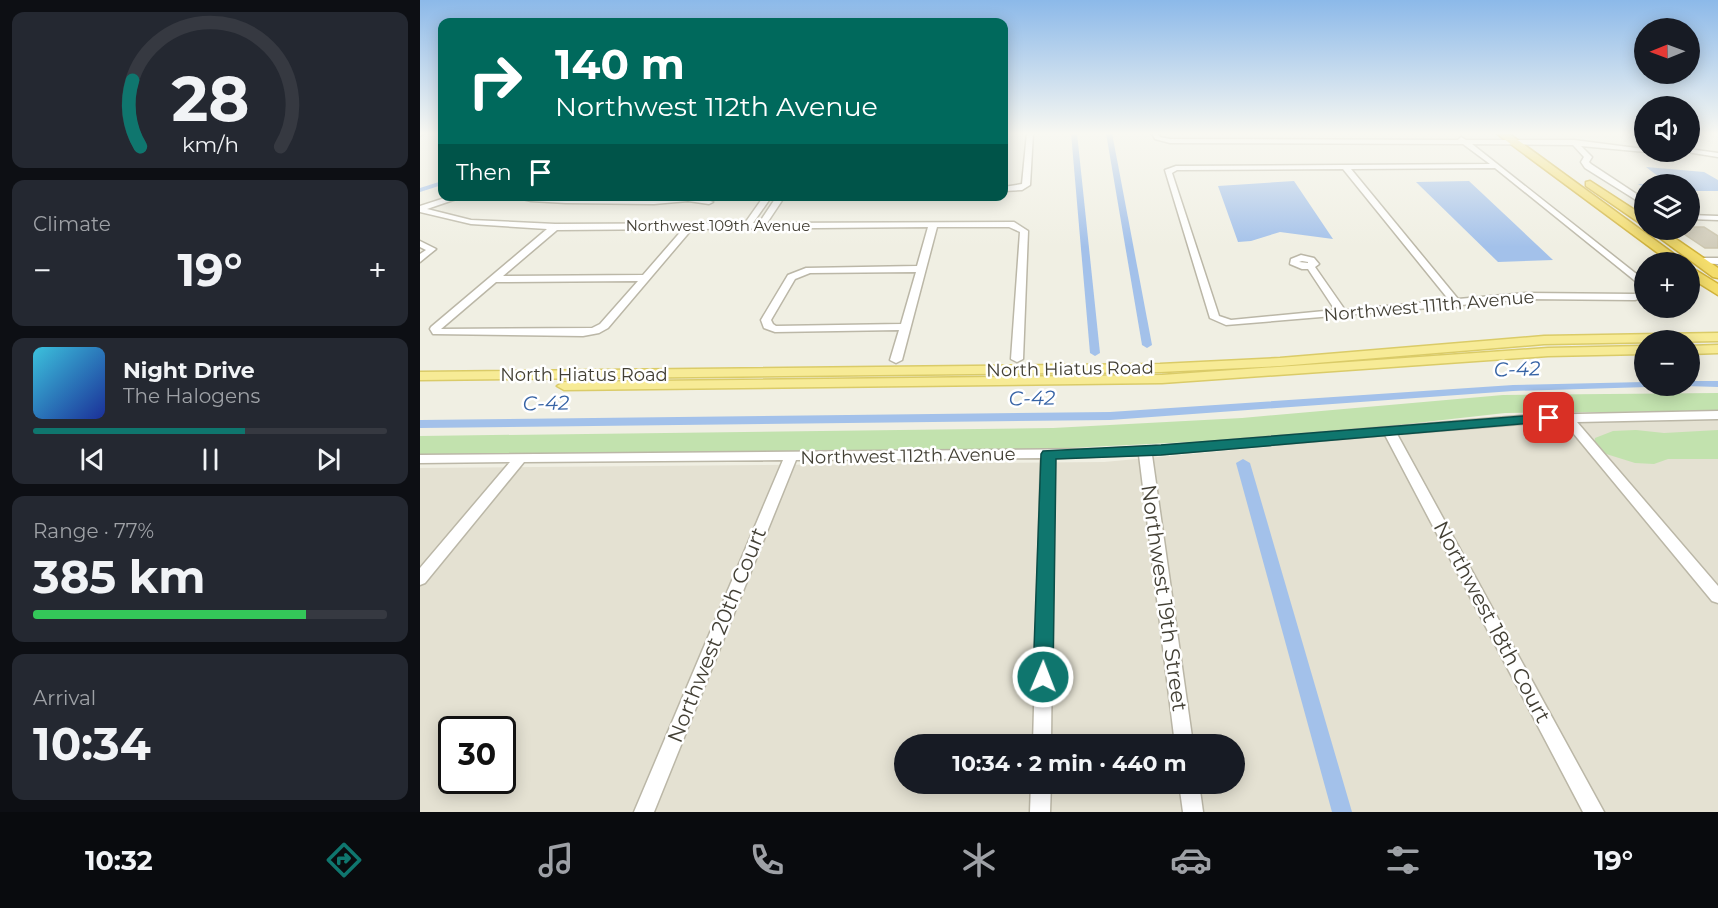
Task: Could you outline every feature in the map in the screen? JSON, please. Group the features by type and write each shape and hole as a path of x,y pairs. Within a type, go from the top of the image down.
{"highway":[{"path":"1559,171 1665,252"},
{"path":"1566,171 1634,215"},
{"path":"1666,240 1679,252"},
{"path":"1700,268 1718,274"},
{"path":"1700,272 1718,291"}],"main road":[{"name":"North Hiatus Road","path":"420,386 1160,368 1280,362 1533,341 1718,337"},
{"name":"North Hiatus Road","path":"420,376 671,380 1162,379 1548,352 1634,350"},
{"path":"1700,350 1718,350"}],"street":[{"path":"1008,189 1022,188 1026,185 1027,171"},
{"name":"Northwest 111th Avenue","path":"1169,171 1215,318 1230,323 1526,296 1634,297"},
{"path":"1348,171 1457,304"},
{"path":"1503,171 1634,277"},
{"path":"1595,171 1634,196"},
{"path":"420,210 446,201"},
{"path":"563,201 666,201"},
{"path":"747,226 764,201"},
{"path":"761,226 778,201"},
{"name":"Northwest 109th Avenue","path":"420,210 471,222 555,227 1018,226 1024,231 1017,359"},
{"path":"1700,218 1718,218"},
{"path":"896,360 933,225"},
{"path":"555,227 435,329 437,332 584,333 595,331 604,326 690,226"},
{"path":"420,244 432,249 420,259"},
{"path":"1700,265 1718,261"},
{"path":"1311,267 1342,313"},
{"path":"906,327 775,329 768,326 766,320 791,277 799,272 921,269"},
{"path":"495,279 645,278"},
{"name":"Northwest 112th Avenue","path":"423,462 1144,451 1566,417 1718,415"},
{"path":"1566,417 1718,597"},
{"name":"Northwest 18th Court","path":"1389,431 1594,812"},
{"name":"Northwest 19th Street","path":"1144,451 1183,734"},
{"path":"1042,734 1048,454"},
{"name":"Northwest 20th Court","path":"644,812 791,457"},
{"path":"420,579 520,459"},
{"path":"1040,812 1041,794"},
{"path":"1191,794 1193,812"}],"shaded area":[{"path":"1718,420 1718,812 420,812 420,468 1104,462 1408,434 1408,432 1531,424"}],"green space":[{"path":"1700,393 1718,393 1718,411 1505,413 1292,437 1027,450 420,455 420,436 1053,428 1242,418 1503,395 1634,394 1634,396 1700,396"},
{"path":"1636,430 1664,433 1718,430 1718,459 1668,459 1654,464 1635,463 1603,453 1594,444 1595,438 1613,431"}],"water":[{"path":"1651,171 1704,172 1718,180 1718,191 1700,191 1700,174 1655,174"},
{"path":"1294,181 1333,239 1280,232 1251,241 1238,242 1218,186"},
{"path":"1469,181 1553,260 1498,262 1416,182"}],"building":[{"path":"1700,227 1718,236 1718,248 1705,248 1693,240 1700,240"}],"waterway":[{"path":"1078,171 1095,353"},
{"path":"1116,171 1147,345"},
{"path":"420,190 438,184"},
{"name":"C-42","path":"1700,384 1718,384"},
{"name":"C-42","path":"420,424 1110,416 1513,388 1634,385"},
{"path":"1243,463 1342,812"}],"route":[{"path":"1043,677 1048,454 1161,450 1549,418"}]}
